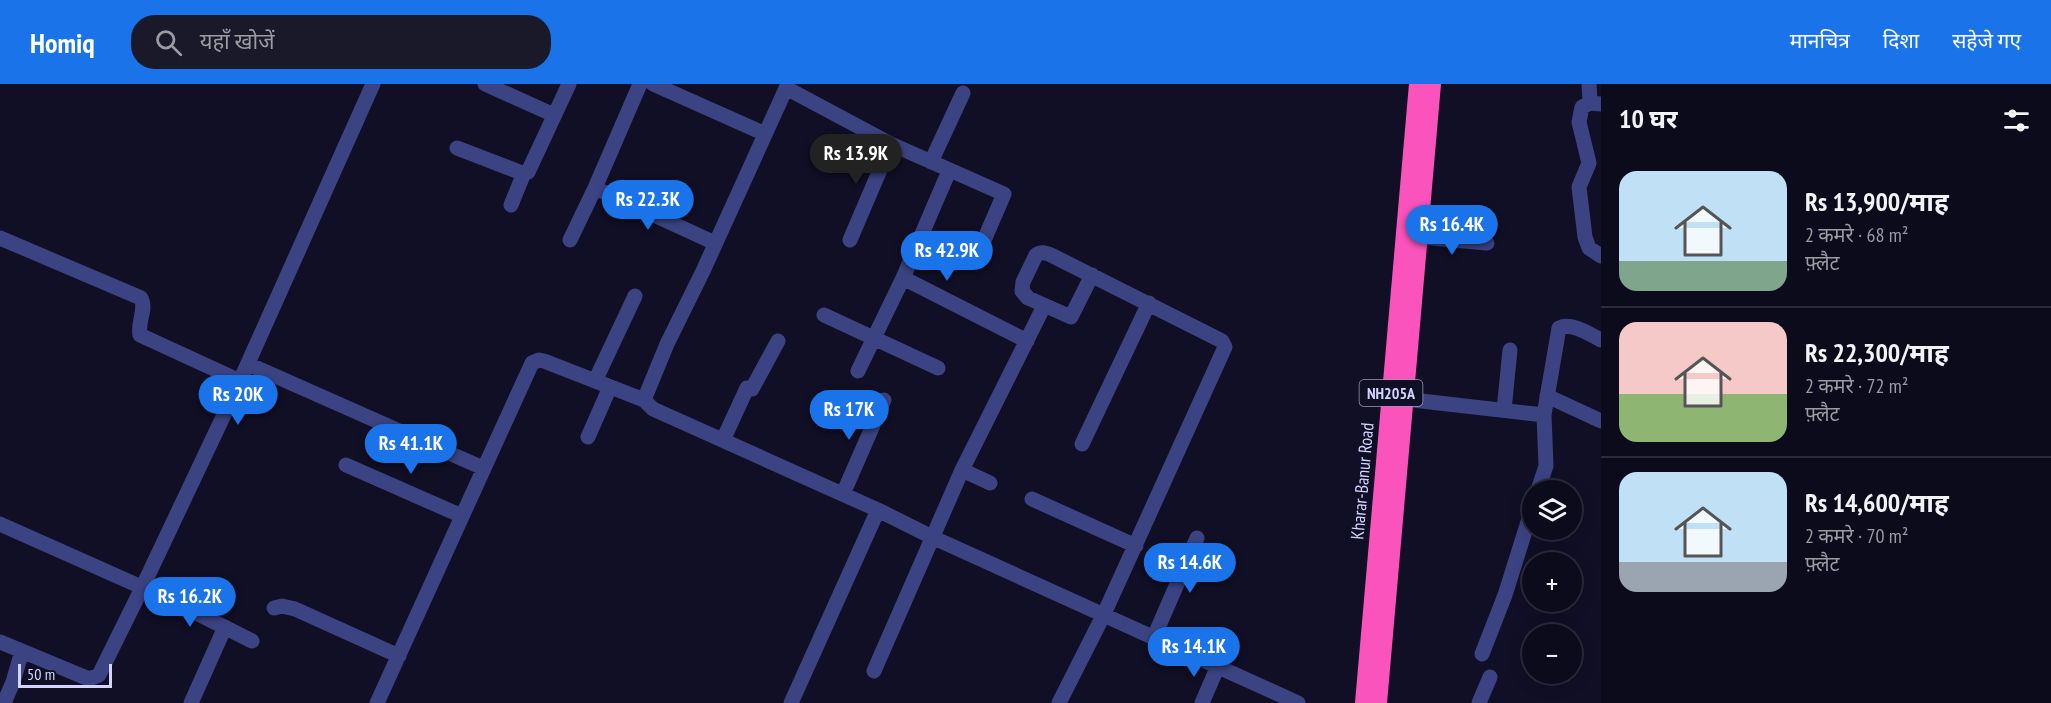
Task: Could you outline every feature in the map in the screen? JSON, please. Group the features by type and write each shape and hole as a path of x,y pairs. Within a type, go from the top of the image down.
{"highway":[{"name":"Kharar-Banur Road","path":"1364,703 1418,84"},
{"name":"NH205A","path":"1378,703 1432,84"}],"street":[{"path":"0,642 89,680 99,675 248,364 373,84"},
{"path":"511,205 524,173 530,169 568,84"},
{"path":"570,240 640,84"},
{"path":"653,84 765,134"},
{"path":"1590,84 1595,103 1582,107 1579,115 1589,163 1579,187 1585,237 1589,248 1601,256"},
{"path":"492,85 554,115"},
{"path":"644,400 667,344 787,86 891,144 1004,194 975,261"},
{"path":"931,162 963,93"},
{"path":"850,240 891,144"},
{"path":"457,148 524,173"},
{"path":"858,371 903,278 949,171"},
{"path":"595,188 715,243"},
{"path":"1420,237 1487,243"},
{"path":"0,238 137,295 143,301 138,327 140,335 240,381"},
{"path":"1059,703 1136,546 1225,347 1222,341 1149,303 1092,275 1053,256 1038,253 1030,265 1022,291 1028,298 1071,316 1092,275"},
{"path":"903,278 1027,341"},
{"path":"595,381 635,296"},
{"path":"1082,444 1149,303"},
{"path":"874,671 962,470 1044,306"},
{"path":"824,315 938,368"},
{"path":"1541,480 1546,466 1544,415 1559,328 1566,325 1601,340"},
{"path":"723,440 747,388 752,389 778,341"},
{"path":"1504,410 1510,350"},
{"path":"377,703 534,361 544,361 644,400 653,409 1298,703"},
{"path":"248,364 483,468"},
{"path":"588,437 610,387"},
{"path":"1547,396 1601,421"},
{"path":"1404,399 1544,415"},
{"path":"843,494 884,400"},
{"path":"346,465 462,516"},
{"path":"962,470 990,483"},
{"path":"1032,499 1136,546"},
{"path":"791,703 878,510"},
{"path":"0,524 143,586 252,641"},
{"path":"1154,637 1197,538"},
{"path":"1482,654 1505,595 1522,540"},
{"path":"274,608 282,606 295,609 399,656"},
{"path":"191,703 225,627"},
{"path":"4,703 22,651"},
{"path":"1202,703 1218,666"},
{"path":"1479,703 1490,677"},
{"path":"13,682 17,703"}]}
